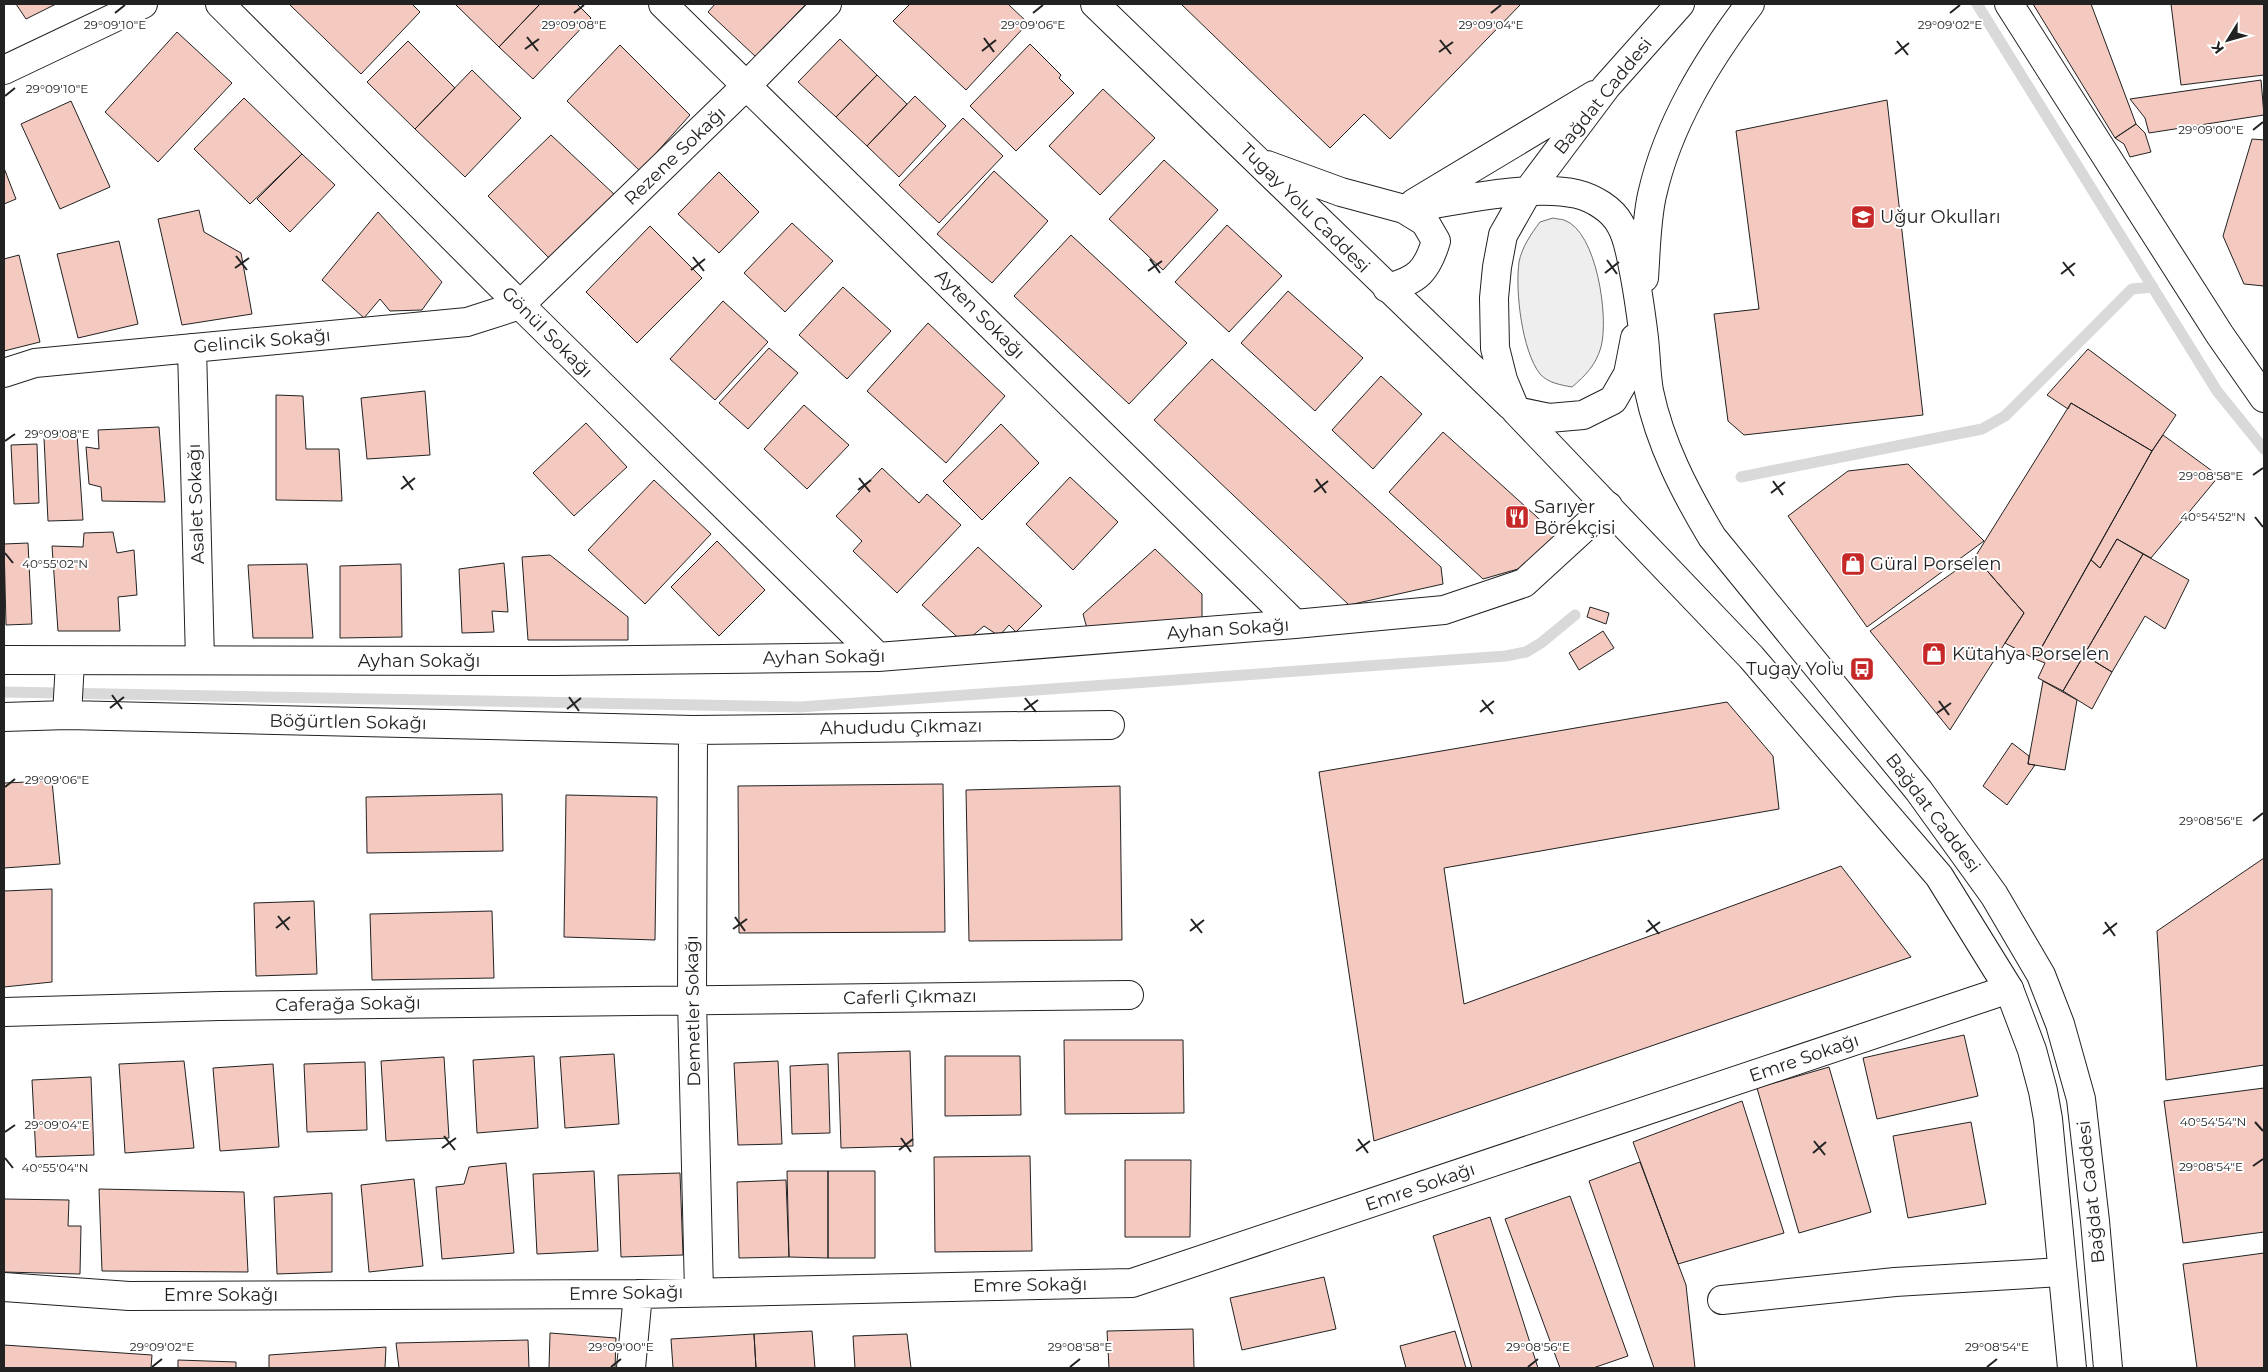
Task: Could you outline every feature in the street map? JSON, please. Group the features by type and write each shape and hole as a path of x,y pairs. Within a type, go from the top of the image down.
{"street":[{"path":"4,70 143,4"},
{"name":"Gönül Sokağı","path":"220,4 520,305 878,657"},
{"name":"Ayten Sokağı","path":"663,4 1295,624"},
{"name":"Rezene Sokağı","path":"520,305 747,85 827,4"},
{"name":"Tugay Yolu Caddesi","path":"1095,4 1516,411"},
{"name":"Bağdat Caddesi","path":"1516,411 1549,418 1566,417 1583,415 1614,400 1628,374 1641,308 1652,196 1671,134 1694,88 1725,38 1750,4"},
{"path":"2009,4 2210,318 2264,398"},
{"name":"Bağdat Caddesi","path":"1670,7 1606,87 1528,191 1503,235 1496,267 1494,298 1494,348 1503,380 1516,411 1751,657 1939,876 2010,989 2032,1050 2043,1091 2072,1368"},
{"path":"1404,209 1606,87"},
{"path":"1259,162 1341,192 1404,209 1425,222 1436,241 1431,257 1415,279 1405,284 1387,288"},
{"path":"1404,209 1528,191"},
{"name":"Bağdat Caddesi","path":"1528,191 1563,191 1579,195 1608,210 1620,222 1626,235 1641,308 1649,391 1668,452 1686,495 1712,537 1919,790 1994,895 2042,975 2052,999 2073,1066 2081,1099 2095,1221 2108,1368"},
{"name":"Gelincik Sokağı","path":"4,373 35,363 467,322 520,305"},
{"name":"Asalet Sokağı","path":"192,348 200,660"},
{"name":"Ayhan Sokağı","path":"4,660 70,662 200,660 554,661 878,657 1295,624 1444,610 1524,583 1608,506"},
{"path":"67,715 70,662"},
{"name":"Böğürtlen Sokağı","path":"4,717 67,715 693,730"},
{"name":"Ahududu Çıkmazı","path":"693,730 1110,725"},
{"name":"Demetler Sokağı","path":"693,730 692,1000 698,1292"},
{"name":"Emre Sokağı","path":"4,1287 129,1296 638,1294 1132,1283 2010,989"},
{"name":"Caferli Çıkmazı","path":"692,1000 1128,995"},
{"name":"Caferağa Sokağı","path":"4,1012 220,1006 692,1000"},
{"path":"1722,1300 1895,1282 2062,1272"},
{"path":"631,1368 638,1294"}],"shaded area":[{"path":"1553,218 1564,220 1575,227 1585,240 1598,277 1602,297 1603,334 1601,347 1590,370 1572,387 1551,382 1540,374 1534,364 1524,336 1519,304 1518,274 1522,251 1540,222"}],"building":[{"path":"16,4 56,4 26,19"},
{"path":"289,4 412,4 420,12 361,74"},
{"path":"455,4 540,4 499,47"},
{"path":"540,4 577,4 591,18 533,79 499,47"},
{"path":"715,4 806,4 756,57 708,12"},
{"path":"910,4 1008,4 1028,23 966,90 893,21"},
{"path":"1181,4 1521,4 1390,139 1364,114 1330,148"},
{"path":"2033,4 2091,4 2136,124 2115,138"},
{"path":"2171,4 2264,4 2264,75 2181,85"},
{"path":"177,32 232,83 158,162 105,112"},
{"path":"840,39 877,75 836,117 798,82"},
{"path":"408,41 455,88 415,129 367,82"},
{"path":"1030,44 1061,75 1059,78 1074,93 1016,151 970,106"},
{"path":"620,45 690,115 640,171 567,101"},
{"path":"472,70 521,118 465,177 415,129"},
{"path":"877,75 907,104 867,146 836,117"},
{"path":"2261,80 2264,115 2149,133 2145,118 2130,99"},
{"path":"1103,89 1155,138 1100,195 1049,146"},
{"path":"915,96 946,126 899,177 867,146"},
{"path":"244,98 302,154 250,204 194,149"},
{"path":"1887,100 1923,415 1744,435 1728,421 1714,314 1759,309 1736,131"},
{"path":"71,101 110,187 60,209 21,124"},
{"path":"963,118 1003,156 939,223 899,185"},
{"path":"2136,124 2145,133 2151,152 2130,157 2124,144 2115,138"},
{"path":"551,135 616,196 552,261 488,196"},
{"path":"2252,139 2264,140 2264,286 2244,284 2223,236"},
{"path":"302,154 335,185 290,232 257,199"},
{"path":"1164,160 1218,210 1163,270 1109,219"},
{"path":"4,168 16,199 4,204"},
{"path":"994,171 1048,221 992,283 937,234"},
{"path":"719,172 759,212 719,253 678,214"},
{"path":"199,210 204,232 241,253 252,314 182,325 158,219"},
{"path":"378,212 442,282 422,310 390,311 380,299 364,318 322,280"},
{"path":"792,223 833,261 785,312 744,273"},
{"path":"1227,225 1282,276 1229,332 1175,282"},
{"path":"650,226 702,278 637,343 586,292"},
{"path":"1071,235 1187,343 1129,404 1014,296"},
{"path":"119,241 138,324 78,338 57,254"},
{"path":"19,255 40,342 4,351 4,259"},
{"path":"843,287 891,331 847,379 799,335"},
{"path":"1288,291 1363,358 1315,411 1241,343"},
{"path":"723,301 768,342 715,400 670,359"},
{"path":"928,323 1005,396 946,463 867,391"},
{"path":"769,348 798,373 748,429 719,403"},
{"path":"2088,349 2176,415 2152,451 2071,403 2068,409 2047,395"},
{"path":"1212,359 1441,567 1443,584 1349,605 1154,420"},
{"path":"1381,376 1422,414 1373,469 1332,430"},
{"path":"425,391 430,455 367,459 361,398"},
{"path":"276,395 303,396 306,449 339,449 342,501 276,500"},
{"path":"2071,403 2152,451 2035,659 2005,643 2024,613 1975,557"},
{"path":"804,405 849,445 807,489 764,449"},
{"path":"586,423 627,467 574,516 533,473"},
{"path":"1001,424 1039,463 982,520 943,481"},
{"path":"159,427 165,502 102,501 101,487 89,484 86,447 99,449 98,430"},
{"path":"1443,432 1558,536 1532,565 1483,579 1389,492"},
{"path":"77,434 83,520 48,521 44,438"},
{"path":"2163,435 2219,476 2151,558 2117,539 2100,568 2091,560 2152,451"},
{"path":"37,444 39,503 14,504 11,445"},
{"path":"1908,464 1984,541 1867,627 1788,516 1848,471"},
{"path":"882,468 919,503 927,494 961,525 897,593 853,551 862,541 836,516"},
{"path":"1070,477 1118,522 1073,570 1026,524"},
{"path":"654,480 711,534 645,604 588,550"},
{"path":"113,532 117,553 134,550 137,595 118,597 120,631 58,631 52,546 83,547 84,533"},
{"path":"2117,539 2143,554 2063,691 2038,678 2045,663 2035,659 2091,560 2100,568"},
{"path":"717,541 765,590 719,636 671,587"},
{"path":"28,543 32,624 6,625 4,544"},
{"path":"978,547 1042,606 1016,632 1009,625 999,636 984,626 964,643 922,605"},
{"path":"1155,549 1202,594 1202,621 1088,632 1083,614"},
{"path":"2143,554 2189,580 2165,629 2145,616 2112,672 2084,655"},
{"path":"550,555 628,617 628,640 528,640 522,557"},
{"path":"1975,557 2024,613 1950,730 1870,631"},
{"path":"504,563 508,612 492,611 494,632 462,633 459,569"},
{"path":"307,564 313,638 253,638 248,565"},
{"path":"401,564 402,637 340,638 340,566"},
{"path":"1590,607 1609,613 1606,624 1587,617"},
{"path":"1603,631 1614,648 1579,670 1569,653"},
{"path":"2084,655 2112,672 2092,709 2063,691"},
{"path":"2043,681 2077,700 2065,770 2028,764"},
{"path":"1727,702 1773,756 1779,809 1444,868 1464,1004 1841,866 1911,957 1374,1141 1319,772"},
{"path":"2012,743 2029,756 2028,764 2035,765 2007,805 1983,786"},
{"path":"52,781 60,864 4,868 4,783"},
{"path":"943,784 945,932 739,933 738,786"},
{"path":"1120,786 1122,940 969,941 966,790"},
{"path":"502,794 503,851 367,853 366,797"},
{"path":"566,795 657,797 655,940 564,937"},
{"path":"2264,858 2264,1065 2166,1080 2157,931"},
{"path":"52,889 52,982 4,987 4,891"},
{"path":"314,901 317,974 256,976 254,903"},
{"path":"492,911 494,978 372,980 370,914"},
{"path":"1964,1035 1978,1096 1877,1119 1863,1058"},
{"path":"1064,1040 1183,1040 1184,1113 1065,1114"},
{"path":"910,1051 913,1146 841,1148 838,1053"},
{"path":"614,1054 619,1124 565,1128 560,1057"},
{"path":"534,1056 538,1128 477,1133 473,1060"},
{"path":"945,1056 1020,1056 1021,1115 945,1116"},
{"path":"444,1057 449,1138 386,1141 381,1061"},
{"path":"184,1061 194,1148 125,1153 119,1064"},
{"path":"778,1061 782,1144 738,1145 734,1063"},
{"path":"365,1062 367,1130 307,1132 304,1064"},
{"path":"273,1064 279,1147 220,1151 213,1068"},
{"path":"828,1064 830,1133 792,1134 790,1066"},
{"path":"1829,1067 1871,1212 1799,1233 1757,1088"},
{"path":"91,1077 94,1155 36,1157 32,1080"},
{"path":"2264,1088 2264,1232 2183,1243 2164,1101"},
{"path":"1742,1101 1784,1233 1678,1264 1633,1142"},
{"path":"1971,1122 1986,1204 1908,1218 1893,1136"},
{"path":"1030,1156 1032,1251 935,1252 934,1157"},
{"path":"1125,1160 1191,1160 1190,1237 1125,1237"},
{"path":"1640,1162 1686,1285 1695,1368 1654,1368 1589,1181"},
{"path":"506,1163 514,1253 442,1259 436,1187 464,1184 469,1167"},
{"path":"594,1171 598,1251 537,1254 533,1174"},
{"path":"787,1171 828,1171 828,1258 789,1257"},
{"path":"828,1171 875,1171 875,1258 828,1258"},
{"path":"680,1173 683,1255 621,1257 618,1175"},
{"path":"414,1179 423,1266 369,1272 361,1185"},
{"path":"786,1180 789,1257 739,1258 737,1182"},
{"path":"99,1189 244,1192 248,1272 102,1271"},
{"path":"332,1193 332,1272 277,1274 274,1197"},
{"path":"1570,1196 1628,1356 1593,1368 1560,1368 1505,1219"},
{"path":"4,1199 69,1200 68,1226 81,1226 80,1274 4,1272"},
{"path":"1490,1217 1538,1368 1472,1368 1433,1236"},
{"path":"2264,1253 2264,1368 2197,1368 2183,1264"},
{"path":"1324,1277 1336,1329 1242,1350 1230,1298"},
{"path":"1193,1329 1194,1368 1109,1368 1107,1331"},
{"path":"812,1331 815,1368 756,1368 754,1334"},
{"path":"1455,1331 1466,1368 1406,1368 1400,1346"},
{"path":"550,1333 616,1338 615,1368 549,1368"},
{"path":"754,1334 756,1368 673,1368 671,1339"},
{"path":"907,1334 911,1368 855,1368 853,1336"},
{"path":"528,1340 529,1368 399,1368 396,1343"},
{"path":"4,1345 152,1355 151,1368 4,1368"},
{"path":"386,1347 385,1368 269,1368 269,1355"},
{"path":"178,1360 236,1362 236,1368 178,1368"}],"waterway":[{"path":"1977,4 2217,391 2264,449"},
{"path":"1741,477 1982,429 2005,416 2132,289 2153,287"},
{"path":"4,692 800,707 1506,656 1526,652 1541,643 1575,615"}],"place":[{"name":"Uğur Okulları","path":"1863,217"},
{"name":"Sarıyer Börekçisi","path":"1517,517"},
{"name":"Güral Porselen","path":"1853,564"},
{"name":"Kütahya Porselen","path":"1934,654"},
{"name":"Tugay Yolu","path":"1862,669"}]}
